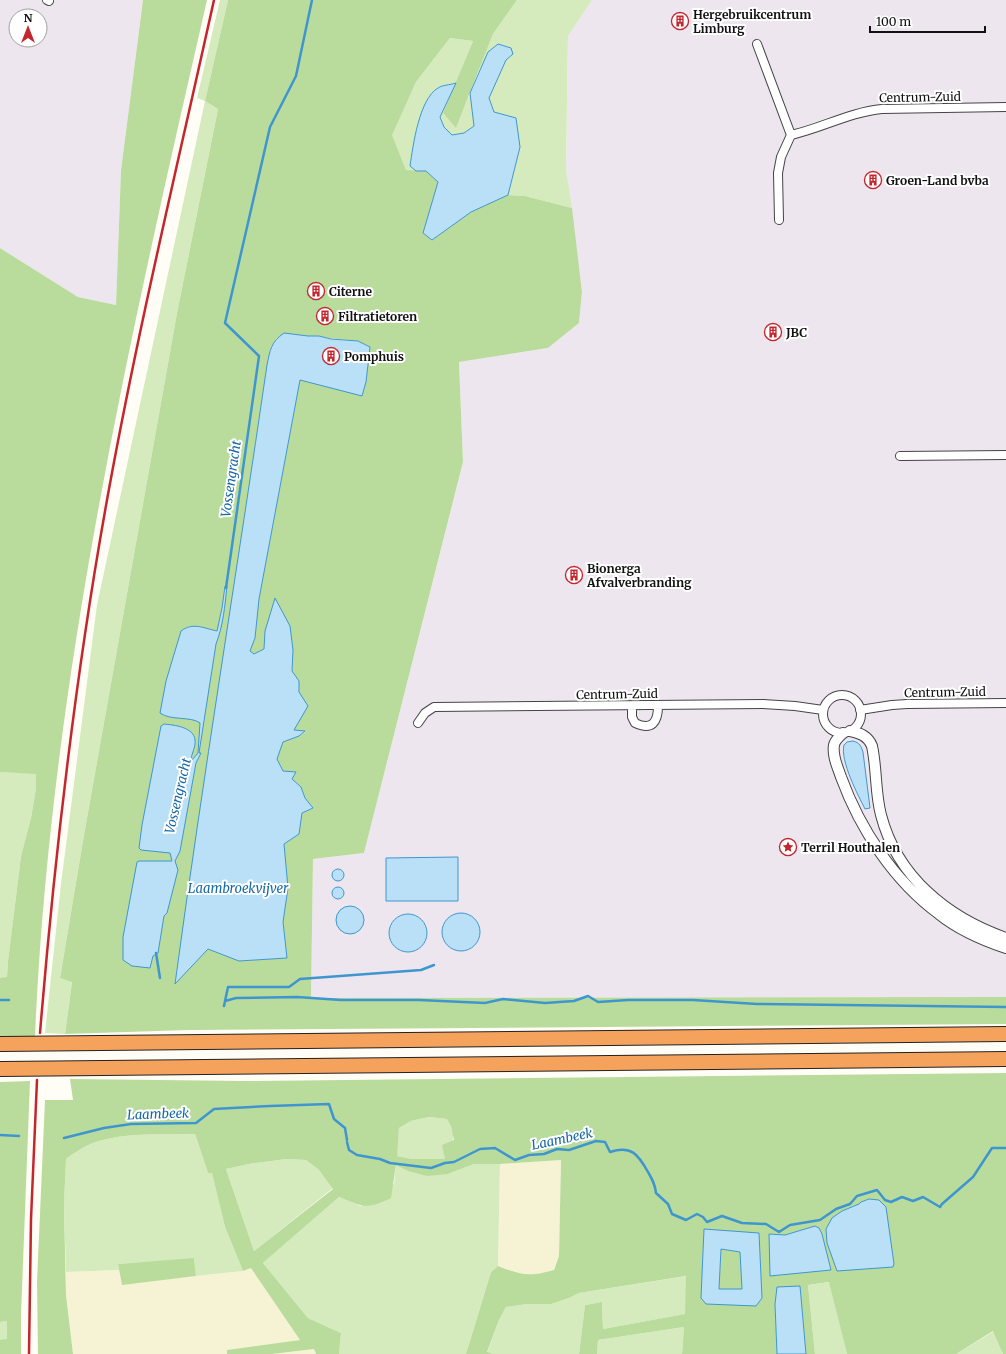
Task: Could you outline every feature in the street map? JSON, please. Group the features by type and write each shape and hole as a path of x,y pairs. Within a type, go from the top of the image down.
{"highway":[{"path":"0,1044 1006,1034"},
{"path":"0,1069 1006,1059"}],"street":[{"path":"757,44 790,135 781,157 778,173 779,220"},
{"name":"Centrum-Zuid","path":"790,135 808,131 867,110 882,108 1006,107"},
{"path":"900,456 1006,455"},
{"path":"1006,938 974,924 944,906 925,891 910,874 895,850 881,816 872,746 866,736 846,732 835,732 826,726 822,717 826,702 830,698 841,694 846,695 856,700 860,710 859,721 854,728 846,732 834,744 834,753 848,795 857,814 881,853 921,900 939,915 972,935 1006,948"},
{"name":"Centrum-Zuid","path":"860,710 907,704 1006,703"},
{"name":"Centrum-Zuid","path":"418,723 425,713 434,707 762,704 795,706 823,710"},
{"path":"632,706 632,717 635,723 646,726 653,724 656,720 658,706"}],"shaded area":[{"path":"0,0 143,0 121,170 116,305 78,297 0,248"},
{"path":"592,0 1006,0 1006,997 311,998 313,859 364,853 463,462 459,362 548,348 579,323 582,292 566,170 568,36"},
{"path":"561,1160 559,1256 553,1271 536,1275 517,1273 498,1266 500,1164"},
{"path":"251,1267 300,1340 227,1350 227,1354 73,1354 66,1295 66,1272 119,1270 122,1284 242,1271"},
{"path":"314,1349 316,1354 272,1354"}],"green space":[{"path":"143,0 207,0 149,256 122,385 97,514 75,644 57,774 43,905 35,1036 0,1036 0,978 7,977 21,856 31,818 36,788 36,774 0,772 0,248 78,297 116,305 121,170"},
{"path":"220,0 228,0 205,101 197,98"},
{"path":"228,0 517,0 493,34 456,128 443,113 473,41 450,38 416,82 392,135 406,170 426,171 438,182 423,233 432,240 471,212 508,195 525,196 572,208 582,292 579,323 548,348 459,362 463,462 364,853 313,859 311,998 1006,997 1006,1024 188,1030 65,1034 72,982 60,978 177,313 218,109 205,101","holes":["308,336 358,341 370,347 366,382 300,380 259,599 255,638 249,651 254,654 264,649 265,631 293,650 292,671 299,681 294,730 305,732 299,736 282,742 277,759 283,771 301,787 305,798 313,808 302,813 299,834 284,844 288,888 283,922 287,958 239,961 208,949 175,983 267,365 271,347 277,338"]},
{"path":"517,0 592,0 568,36 566,170 572,208 525,196 508,195 520,147 494,112 489,98 506,60 512,54 483,64 477,74 493,34"},
{"path":"450,38 473,41 456,83 438,88 410,166 416,171 406,170 391,135 416,82"},
{"path":"470,93 474,126 464,133 452,135 444,127 440,117 446,102 451,95 443,113 456,127"},
{"path":"205,101 218,109 177,313 60,978 72,981 65,1034 45,1033 61,884 97,605"},
{"path":"0,772 36,773 36,788 31,818 21,856 7,978 0,978"},
{"path":"1006,1073 1006,1354 1003,1354 993,1331 956,1354 847,1354 829,1282 808,1285 815,1354 806,1354 800,1286 775,1304 777,1354 682,1354 684,1327 598,1340 597,1354 579,1354 585,1305 602,1302 603,1329 685,1314 686,1276 579,1293 551,1304 528,1304 506,1307 499,1320 487,1352 493,1354 466,1354 491,1272 498,1266 526,1274 538,1274 554,1270 559,1256 561,1160 474,1164 448,1174 427,1176 408,1171 396,1165 391,1198 370,1206 365,1206 339,1197 263,1263 308,1318 341,1333 339,1354 316,1354 314,1349 272,1354 227,1354 227,1350 300,1340 251,1268 243,1271 225,1227 212,1173 208,1173 195,1134 143,1135 105,1139 86,1146 66,1159 64,1205 66,1295 73,1354 38,1354 37,1282 45,1100 73,1100 70,1079 245,1081","holes":["429,1117 447,1119 451,1127 454,1140 442,1145 445,1159 412,1159 397,1156 399,1128 411,1121","287,1159 306,1160 319,1170 333,1189 254,1251 226,1169 249,1164","869,1199 893,1267 842,1211","815,1226 819,1228 822,1234 831,1270 769,1234 785,1235","704,1230 759,1233 762,1298 756,1306 701,1298"]},
{"path":"30,1081 21,1315 21,1354 0,1354 0,1340 7,1339 7,1321 0,1322 0,1082"},
{"path":"429,1117 447,1119 452,1131 453,1139 451,1148 445,1159 412,1159 396,1156 399,1128 411,1121"},
{"path":"195,1134 208,1173 212,1172 225,1227 243,1271 196,1276 194,1259 118,1264 119,1270 66,1272 64,1205 66,1159 86,1146 105,1139 143,1135"},
{"path":"287,1159 306,1160 319,1170 333,1188 254,1251 226,1169 249,1164"},
{"path":"396,1164 408,1171 448,1174 474,1164 500,1164 498,1266 491,1272 466,1354 339,1354 341,1333 308,1318 263,1263 339,1197 361,1206 394,1184"},
{"path":"721,1249 740,1251 742,1289 719,1289"},
{"path":"194,1258 196,1276 122,1285 118,1264"},
{"path":"687,1276 686,1314 603,1329 602,1302 585,1305 579,1354 487,1353 499,1320 506,1307 528,1304 551,1304 579,1293"},
{"path":"830,1282 847,1354 815,1354 808,1285"},
{"path":"7,1321 7,1340 0,1340 0,1322"},
{"path":"684,1327 682,1354 597,1354 598,1340"},
{"path":"994,1331 1003,1354 956,1354"}],"water":[{"path":"498,44 511,48 513,54 506,60 489,98 494,112 516,118 520,147 508,195 471,212 432,240 423,233 438,182 426,171 416,171 410,166 415,135 422,112 431,94 438,88 456,83 440,117 444,127 452,135 464,133 474,126 470,93 488,52"},
{"name":"Laambroekvijver","path":"284,333 358,341 370,347 366,382 362,396 300,380 259,599 255,638 250,651 254,654 264,649 265,631 275,598 290,626 293,650 292,671 299,681 299,692 308,706 294,730 305,731 299,736 283,742 277,759 283,771 296,772 292,779 301,787 305,798 313,808 302,813 299,834 284,844 288,888 283,922 287,958 239,961 208,949 175,984 267,365 274,343"},
{"path":"225,586 227,586 224,608 216,644 199,753 201,753 196,763 180,851 175,861 178,870 167,913 164,916 158,953 153,956 150,968 132,966 123,960 123,937 137,862 172,861 170,853 141,850 139,848 161,726 164,724 187,729 194,736 195,740 191,761 198,753 200,723 192,720 170,717 160,713 166,681 181,631 185,628 194,626 217,631"},
{"path":"853,741 862,748 870,808 865,809 847,769 843,752 844,745 847,742"},
{"path":"458,857 458,901 386,901 386,858"},
{"path":"338,869 342,871 344,875 342,879 338,881 334,879 332,875 334,871"},
{"path":"338,887 342,889 344,893 342,897 338,899 334,897 332,893 334,889"},
{"path":"350,906 360,910 364,920 360,930 350,934 340,930 336,920 340,910"},
{"path":"457,913 465,913 475,918 479,925 479,939 475,946 465,951 457,951 447,946 445,943 442,936 442,928 447,918 450,916"},
{"path":"404,914 412,914 422,919 426,926 426,940 422,947 412,952 404,952 394,947 392,944 389,937 389,929 394,919 397,917"},
{"path":"869,1199 879,1200 886,1207 894,1264 893,1267 837,1271 827,1243 826,1229 832,1218 842,1211"},
{"path":"815,1226 819,1228 822,1234 831,1270 770,1276 769,1234 785,1235"},
{"path":"704,1229 759,1233 762,1298 756,1306 706,1304 701,1298","holes":["721,1249 740,1252 742,1289 719,1289"]},
{"path":"800,1286 806,1354 777,1354 775,1304 777,1287"}],"waterway":[{"name":"Vossengracht","path":"226,588 259,356 225,323 270,127 296,76 312,0"},
{"name":"Vossengracht","path":"156,953 160,978"},
{"path":"224,1006 228,987 289,987 300,979 421,970 434,965"},
{"path":"225,1001 236,998 297,997 341,1000 419,1000 485,1003 503,999 545,1003 574,1001 588,996 598,1002 628,1000 693,1000 757,1004 1006,1007"},
{"path":"0,1000 9,1000"},
{"name":"Laambeek","path":"64,1138 104,1128 131,1124 196,1123 214,1109 329,1104 334,1119 345,1128 347,1140"},
{"name":"Laambeek","path":"0,1135 19,1136"},
{"name":"Laambeek","path":"347,1142 349,1150 357,1155 380,1159 390,1163 431,1168 445,1163 454,1162 480,1149 495,1148 515,1160 529,1155 544,1154 557,1149 569,1150 596,1141 605,1142 610,1152 617,1150 629,1151 641,1160 652,1179 656,1193 668,1204 672,1214 686,1220 697,1214 703,1217 707,1222 722,1216 742,1223 766,1224 779,1232 790,1225 820,1220 836,1209 850,1204 857,1196 877,1190 885,1200 891,1202 902,1197 913,1201 923,1197 940,1207 973,1177 992,1148 1006,1148"}],"railway":[{"path":"40,1033 52,897 68,760 86,624 97,557 133,366 214,0"},
{"path":"29,1354 31,1219 37,1080"}],"place":[{"name":"Hergebruikcentrum Limburg","path":"680,21"},
{"name":"Groen-Land bvba","path":"873,180"},
{"name":"Citerne","path":"316,291"},
{"name":"Filtratietoren","path":"325,316"},
{"name":"JBC","path":"773,332"},
{"name":"Pomphuis","path":"331,356"},
{"name":"Bionerga Afvalverbranding","path":"574,575"},
{"name":"Terril Houthalen","path":"788,847"}]}
